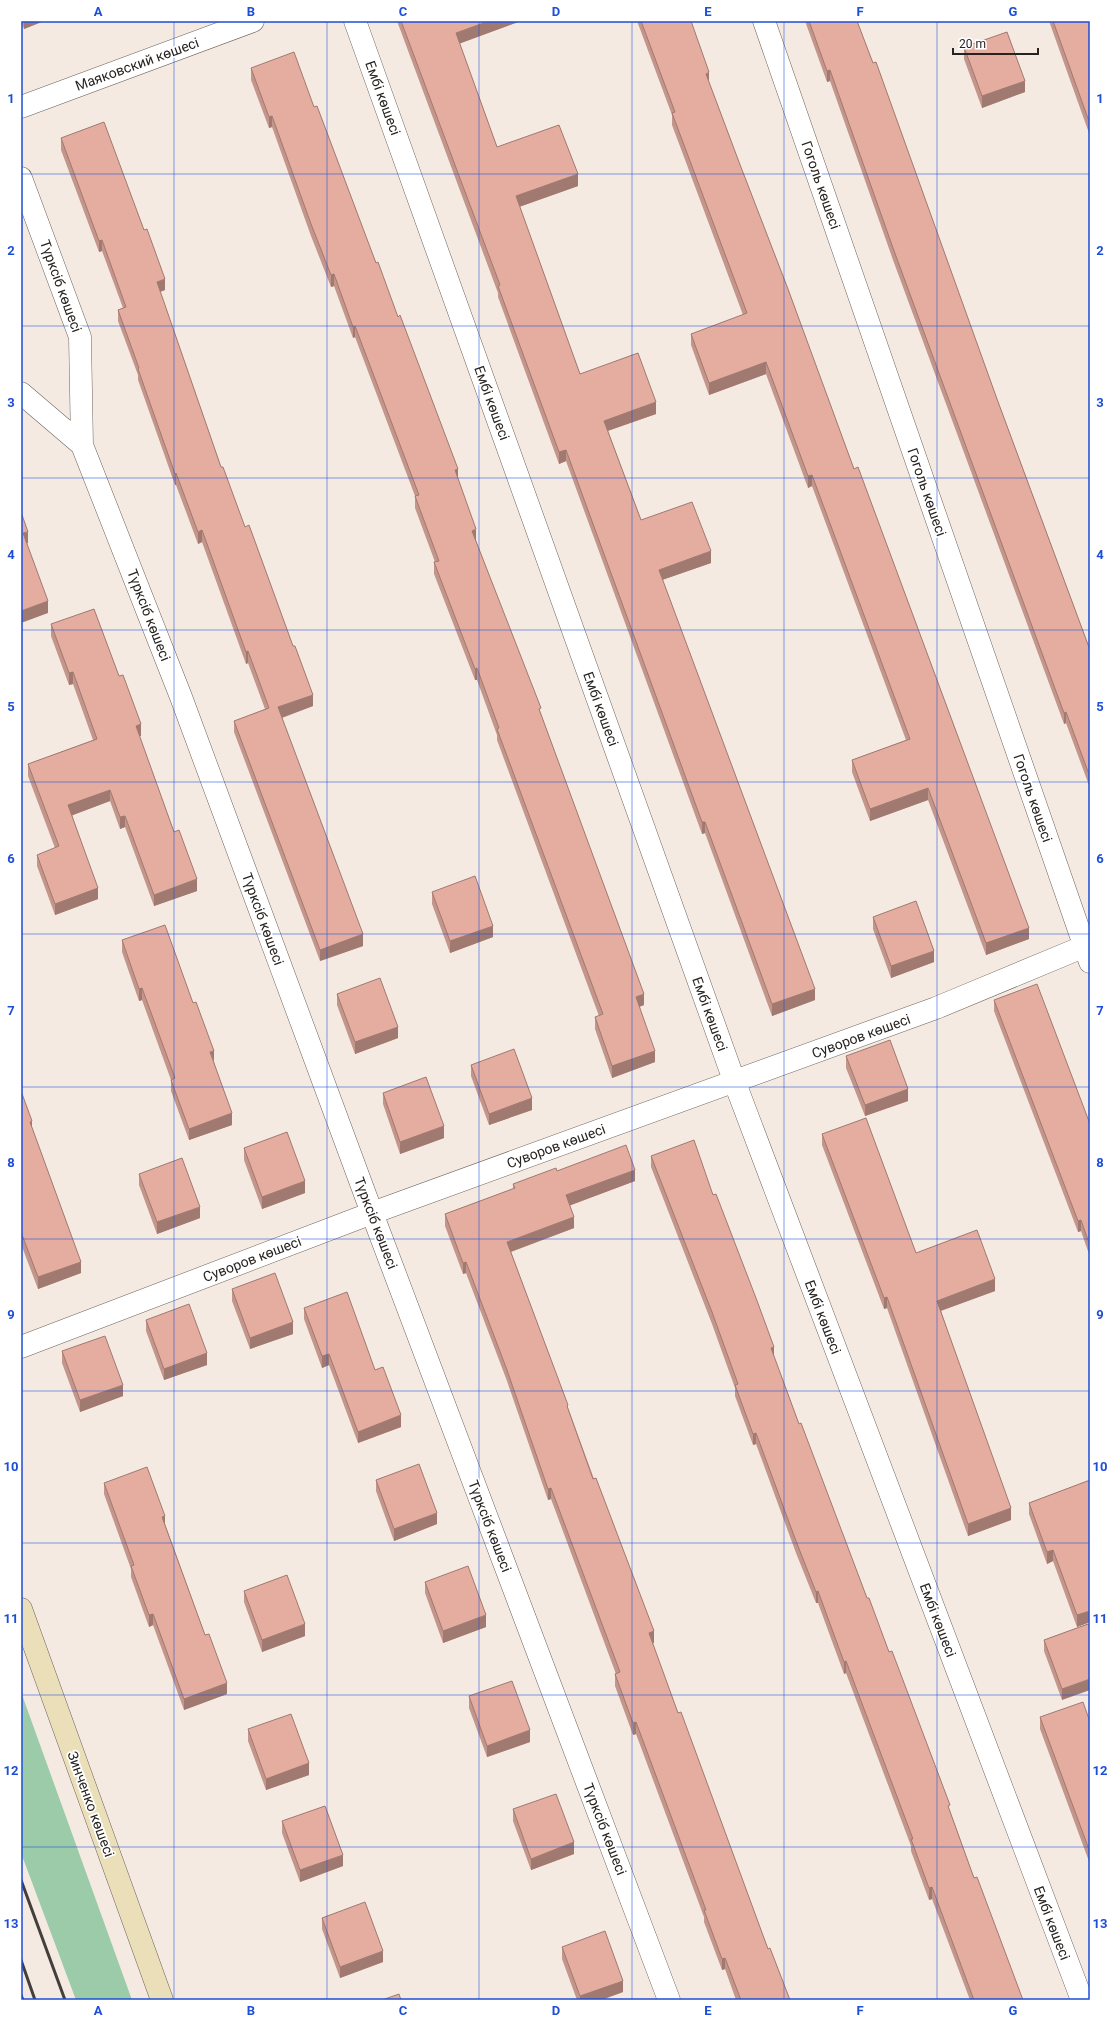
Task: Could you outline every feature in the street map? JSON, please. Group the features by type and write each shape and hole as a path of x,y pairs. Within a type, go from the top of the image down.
{"main road":[{"name":"Зинченко көшесі","path":"21,1609 162,2000"}],"street":[{"name":"Маяковский көшесі","path":"21,107 253,21"},
{"name":"Ембі көшесі","path":"356,21 735,1083 1082,2000"},
{"name":"Гоголь көшесі","path":"764,21 1088,950"},
{"name":"Түрксіб көшесі","path":"21,178 80,337 82,445 181,697 372,1213 669,2000"},
{"name":"Түрксіб көшесі","path":"21,393 82,445"},
{"name":"Суворов көшесі","path":"21,1347 372,1213 735,1083 1088,950"}],"green space":[{"path":"21,1692 132,2000 76,2000 21,1853"}],"building":[{"path":"401,21 489,21 456,33 497,147 559,125 578,174 516,196 580,374 638,353 656,402 604,421 641,520 692,502 711,551 659,570 815,989 772,1004 705,822 702,822 566,450 559,452 498,286 500,285"},
{"path":"641,21 691,21 709,72 706,74 788,289 854,469 858,467 1029,928 986,943 928,788 870,809 852,760 910,739 812,475 808,476 766,362 709,383 691,334 747,313 672,113 675,112"},
{"path":"809,21 857,21 873,63 876,62 997,399 1090,650 1090,777 1066,712 1064,713 893,248 830,70 827,71"},
{"path":"1053,21 1090,21 1090,124"},
{"path":"1007,32 1025,81 982,96 964,47"},
{"path":"294,52 314,107 317,106 398,317 400,315 458,469 455,470 476,529 472,531 541,708 539,709 644,994 636,997 655,1051 612,1066 595,1017 603,1014 497,729 499,728 477,668 475,669 434,562 439,561 415,496 419,495 355,326 353,327 334,274 331,275 272,116 269,117 251,68"},
{"path":"104,122 144,230 147,229 165,279 157,282 221,467 223,467 245,527 249,525 293,646 295,646 313,695 278,707 363,934 320,950 234,721 269,708 248,651 246,652 202,530 198,532 176,473 175,474 118,310 126,307 102,240 99,241 61,138"},
{"path":"21,512 28,532 23,533 48,601 21,611"},
{"path":"94,609 119,676 123,675 141,724 136,726 174,832 179,830 197,879 154,895 125,816 120,817 110,790 68,805 98,888 55,904 37,855 59,846 28,764 97,739 73,672 69,673 51,624"},
{"path":"475,876 493,926 450,941 432,892"},
{"path":"916,901 934,951 891,966 873,917"},
{"path":"165,925 193,1003 196,1002 214,1051 210,1052 232,1113 189,1129 171,1080 175,1078 142,988 139,989 122,940"},
{"path":"380,978 398,1027 355,1042 337,994"},
{"path":"1037,984 1090,1124 1090,1246 1081,1220 1078,1221 994,1000"},
{"path":"890,1040 908,1089 865,1105 846,1056"},
{"path":"514,1049 532,1098 489,1114 471,1065"},
{"path":"426,1077 444,1126 400,1142 383,1093"},
{"path":"21,1091 32,1121 30,1122 81,1262 38,1277 21,1232"},
{"path":"866,1118 916,1253 977,1230 995,1279 937,1301 1011,1508 968,1524 887,1297 884,1298 822,1134"},
{"path":"287,1132 305,1181 262,1197 244,1148"},
{"path":"694,1140 713,1195 716,1194 756,1298 774,1347 771,1348 799,1424 801,1423 889,1652 892,1651 950,1805 948,1806 974,1878 977,1877 1023,2000 974,2000 932,1887 929,1888 911,1839 913,1839 846,1661 844,1662 818,1591 816,1592 756,1433 753,1434 735,1385 738,1384 712,1312 651,1156"},
{"path":"626,1145 635,1170 566,1195 574,1217 507,1242 568,1405 567,1406 593,1479 596,1478 654,1631 649,1633 678,1713 681,1712 768,1949 770,1948 790,2000 741,2000 725,1958 722,1959 704,1910 706,1910 636,1722 633,1723 615,1674 620,1672 551,1488 548,1489 507,1370 466,1262 463,1263 445,1214 515,1188 513,1184 556,1168 557,1171"},
{"path":"182,1158 200,1207 157,1222 139,1174"},
{"path":"275,1273 293,1322 250,1338 232,1289"},
{"path":"347,1292 375,1370 383,1367 401,1415 358,1432 329,1354 322,1356 304,1308"},
{"path":"189,1304 207,1353 164,1369 146,1320"},
{"path":"105,1336 123,1385 80,1400 62,1351"},
{"path":"419,1464 437,1513 394,1529 376,1480"},
{"path":"147,1467 165,1516 162,1517 205,1635 209,1634 227,1683 184,1699 153,1614 149,1615 131,1566 134,1565 104,1483"},
{"path":"1090,1480 1090,1611 1077,1615 1053,1550 1047,1552 1029,1503"},
{"path":"468,1566 486,1615 443,1631 425,1582"},
{"path":"287,1575 305,1624 262,1640 244,1591"},
{"path":"1088,1624 1090,1631 1090,1679 1062,1689 1044,1640"},
{"path":"512,1681 530,1730 487,1746 469,1696"},
{"path":"1083,1702 1090,1722 1090,1852 1040,1717"},
{"path":"291,1714 309,1763 266,1779 248,1729"},
{"path":"556,1794 574,1842 531,1859 513,1809"},
{"path":"325,1806 343,1855 300,1870 282,1821"},
{"path":"365,1902 383,1951 340,1967 322,1918"},
{"path":"605,1931 623,1981 580,1996 562,1947"},
{"path":"399,1994 401,2000 382,2000"}],"railway":[{"path":"21,1880 65,2000"},
{"path":"21,1960 35,2000"},
{"path":"21,1995 23,2000"}]}
